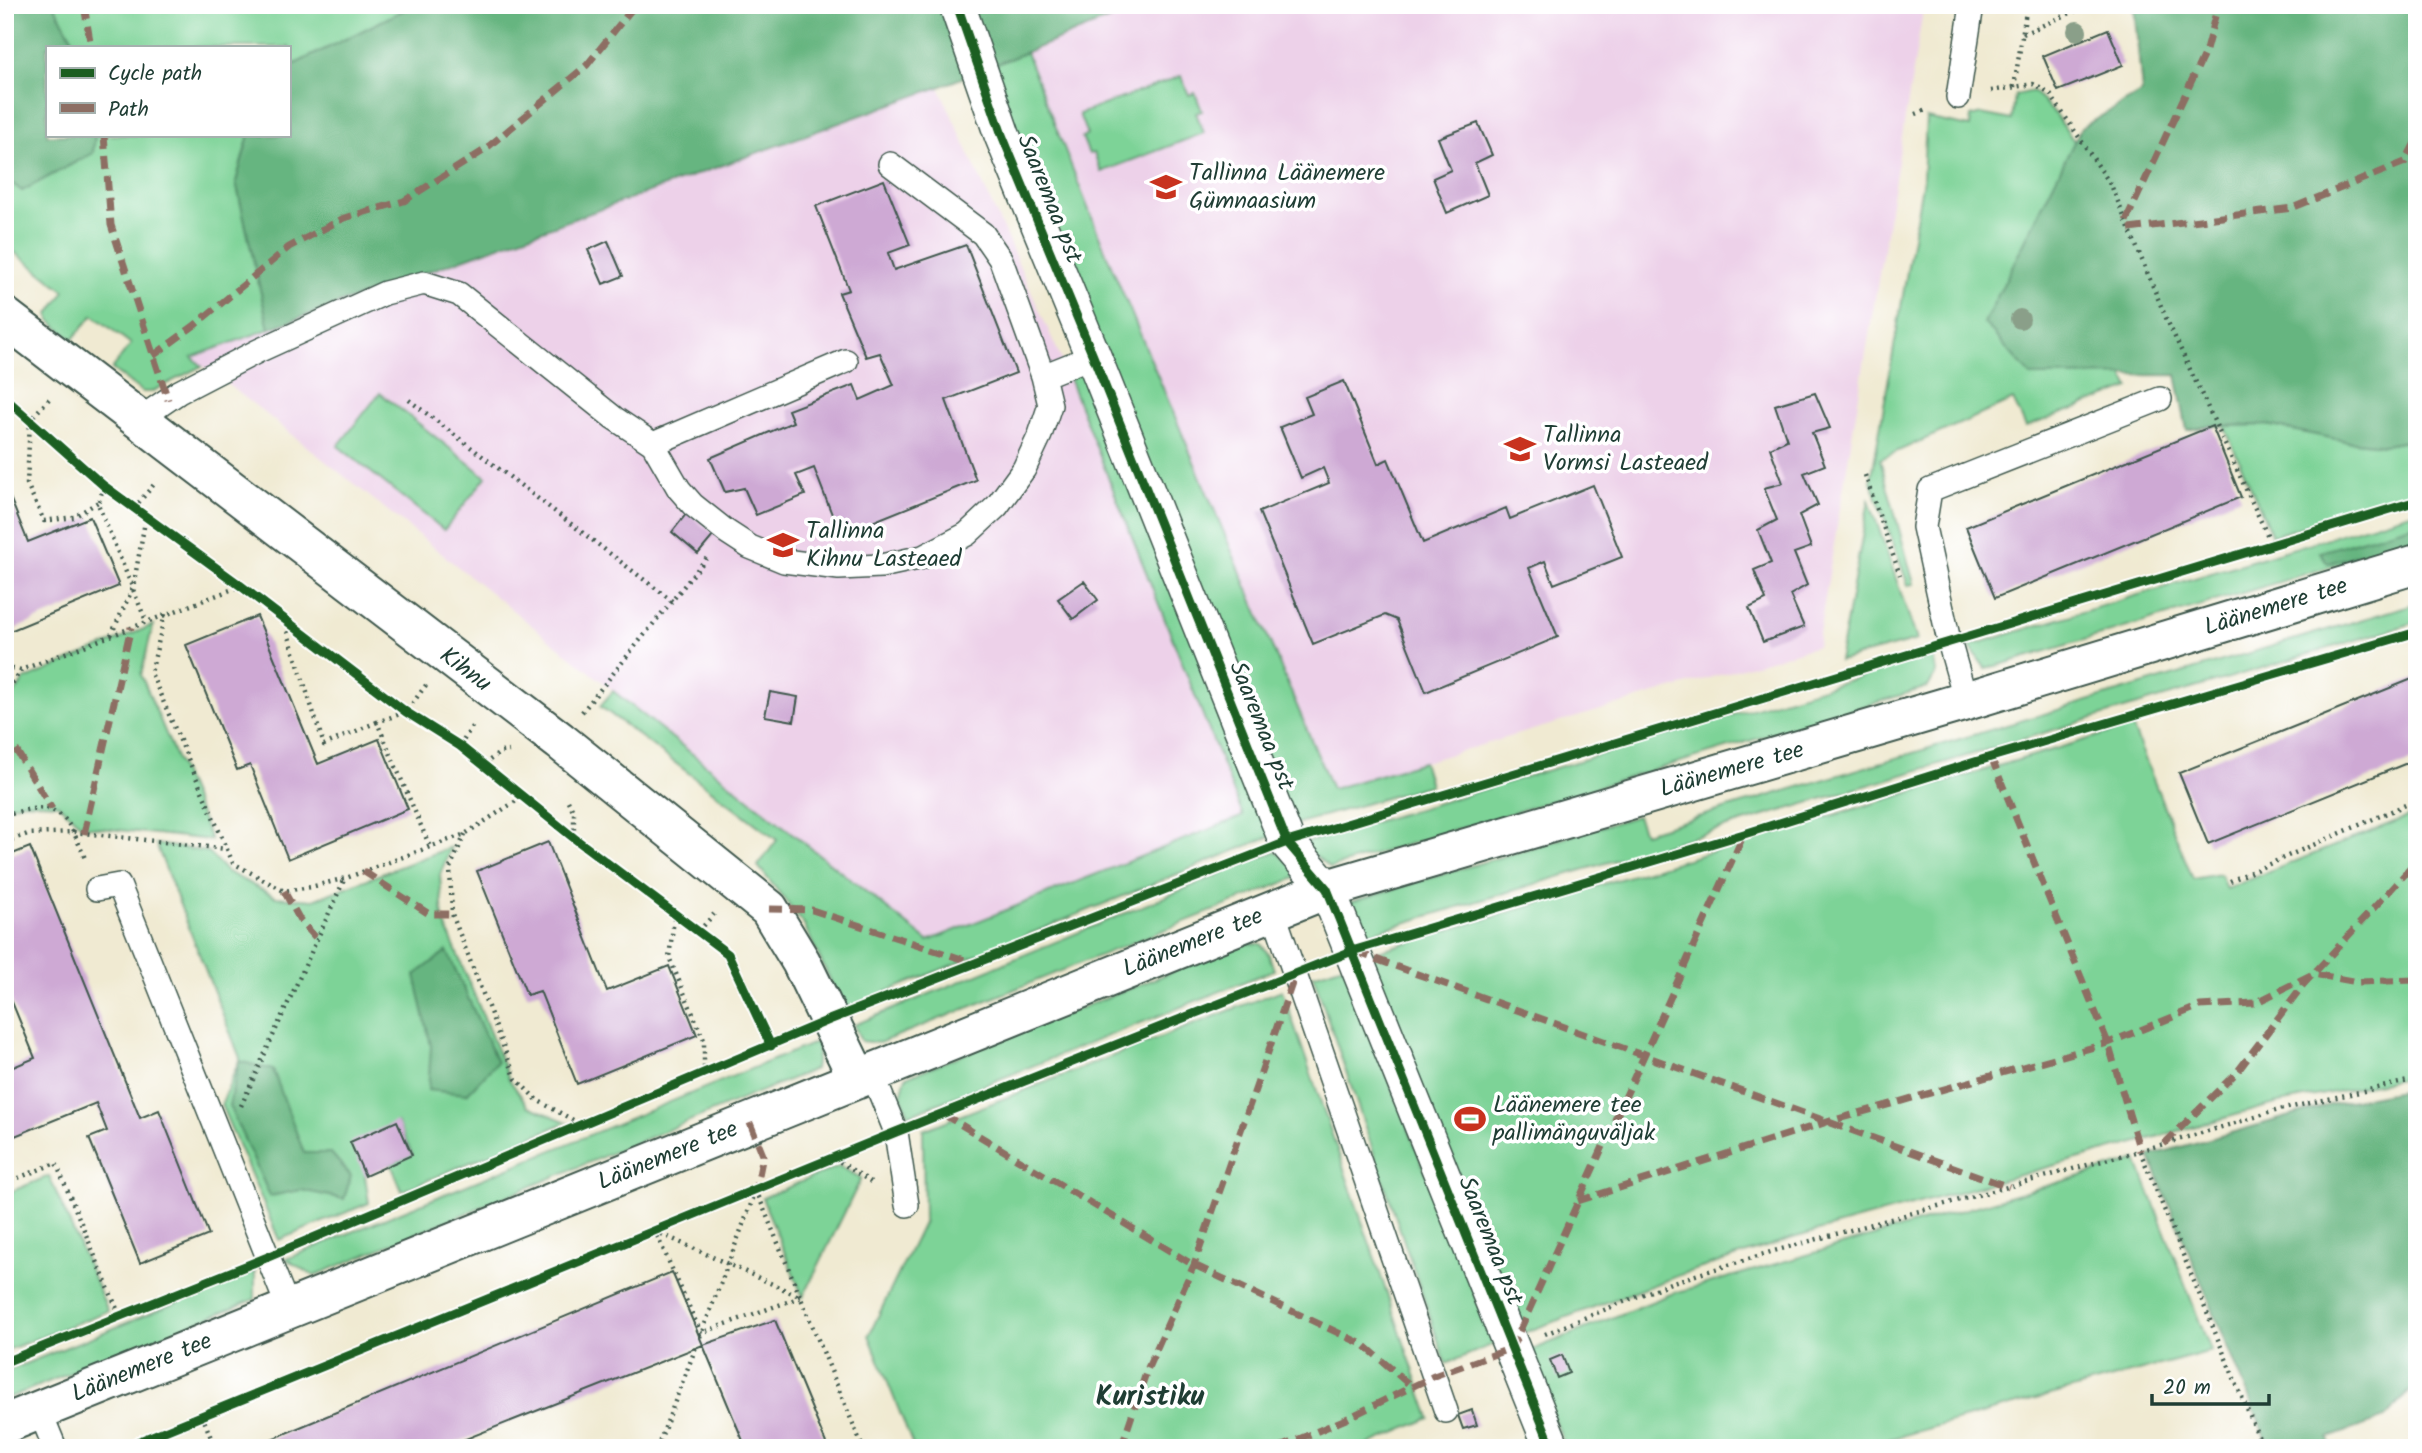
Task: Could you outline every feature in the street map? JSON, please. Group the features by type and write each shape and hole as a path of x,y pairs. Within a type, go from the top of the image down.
{"street":[{"name":"Saaremaa pst","path":"957,5 1002,135 1287,842 1327,889 1552,1448"},
{"name":"Kihnu","path":"5,317 560,741 769,909 865,1076"},
{"name":"Läänemere tee","path":"22,1417 1327,889 1966,701 2417,564"}],"lane":[{"path":"1958,97 1972,5"},
{"path":"138,420 179,392 258,351 385,293 424,283 459,294 614,418 653,444 679,489 693,505 750,547 784,561 828,567 881,566 923,557 967,534 997,506 1024,470 1050,405 1043,376 1001,260 983,234 890,164"},
{"path":"1043,376 1093,356"},
{"path":"653,444 846,361"},
{"path":"1966,701 1949,641 1924,527 1930,491 2160,399"},
{"path":"97,889 119,885 289,1310"},
{"path":"1273,911 1446,1411"},
{"path":"865,1076 896,1132 907,1205"},
{"path":"22,1417 55,1448"}],"path":[{"path":"2014,87 2027,5"},
{"path":"2022,34 2089,5"},
{"path":"1916,114 1958,97 2033,84 2050,94 2111,185 2166,317 2272,545"},
{"path":"409,400 672,601"},
{"path":"30,420 27,484 44,521 74,517 98,502 104,486"},
{"path":"1865,475 1903,587"},
{"path":"98,502 146,621"},
{"path":"111,636 133,588 146,516"},
{"path":"560,741 727,532"},
{"path":"5,667 21,670 241,586"},
{"path":"165,614 151,673 233,863 284,891 346,878 465,834 524,796"},
{"path":"283,618 324,745 406,712"},
{"path":"1352,951 1991,757 2417,632"},
{"path":"5,695 21,670"},
{"path":"377,722 430,847"},
{"path":"460,746 472,726"},
{"path":"2230,881 2417,800"},
{"path":"5,842 28,834 74,832 227,849"},
{"path":"465,834 450,868 452,914 516,1079 537,1100 582,1125"},
{"path":"238,1112 346,878"},
{"path":"675,912 669,957 704,1040 704,1073"},
{"path":"123,1448 896,1132 1296,972"},
{"path":"1512,1348 1686,1278 1774,1251 2140,1151 2279,1110 2417,1079"},
{"path":"2140,1151 2263,1448"},
{"path":"5,1183 56,1163 120,1316"},
{"path":"700,1335 756,1190"},
{"path":"756,1190 863,1448"},
{"path":"655,1231 801,1297"},
{"path":"655,1231 700,1335"},
{"path":"700,1335 801,1297"},
{"path":"657,1448 696,1347"},
{"path":"202,1415 215,1448"}],"shaded area":[{"name":"Tallinna Vormsi Lasteaed","path":"1007,5 1924,5 1817,646 1333,789 1106,253"},
{"name":"Tallinna Kihnu Lasteaed","path":"939,87 1065,367 1244,816 928,941 191,357"}],"green space":[{"path":"5,5 399,5 404,10 290,67 290,46 46,46 46,136 249,136 236,182 269,329 192,357 202,366 151,392 142,392 112,369 131,344 93,315 72,340 50,320 49,314 65,291 5,245"},
{"path":"5,5 54,5 76,46 46,46 46,136 95,136 93,153 22,191 5,178"},
{"path":"399,5 1139,5 939,87 269,329 236,182 249,136 290,136 290,67 404,10"},
{"path":"2134,5 2417,5 2417,439 2385,445 2346,441 2267,425 2212,426 2187,430 2176,375 2031,376 1984,323 2081,128 2142,92"},
{"path":"1026,52 1106,253 1332,789 1423,762 1430,785 1289,826 987,68"},
{"path":"1181,76 1189,95 1195,93 1202,111 1196,113 1204,133 1101,172 1094,153 1089,154 1082,137 1087,135 1079,114"},
{"path":"2033,91 2055,114 2106,187 2110,352 2130,388 2026,427 2013,400 1880,459 1914,584 1908,585 1871,481 1923,179 1926,118 1970,127 1971,117 1981,114 2012,120 2015,95"},
{"path":"1087,367 1274,835 844,1009 803,923 758,866 777,840 600,706 613,691 928,941 1243,816 1068,376"},
{"path":"380,393 486,477 444,530 338,446"},
{"path":"2267,425 2346,441 2385,445 2417,439 2417,492 2272,536 2224,426"},
{"path":"1869,500 1917,640 1839,661"},
{"path":"2417,511 2417,541 1986,669 1969,646"},
{"path":"2417,523 2417,539 2328,563 2320,552"},
{"path":"2417,603 2417,622 1357,937 1344,904 1637,816 1644,833"},
{"path":"153,625 141,675 211,840 82,826 58,804 23,802 5,808 5,708 24,680"},
{"path":"1933,655 1936,673 1928,687 1330,868 1301,844"},
{"path":"2132,726 2193,879 2220,874 2226,889 2417,813 2417,1076 2279,1103 1793,1238 1683,1274 1518,1335 1365,955"},
{"path":"156,844 208,852 227,872 276,897 313,900 451,847 440,875 443,919 509,1079 528,1106 567,1122 402,1191 391,1164 412,1154 397,1122 365,1176 369,1203 279,1240 221,1105 240,1058"},
{"path":"1276,851 1303,875 879,1043 861,1041 854,1025"},
{"path":"1245,943 1261,944 1269,955 1274,970 909,1115 901,1095 906,1077"},
{"path":"447,951 497,1062 467,1094 428,1090 431,1046 415,975"},
{"path":"1343,965 1494,1344 1446,1364 1313,975"},
{"path":"1282,990 1430,1418 1360,1448 914,1448 869,1335 924,1221 923,1130"},
{"path":"819,1041 815,1069 314,1276 286,1259"},
{"path":"239,1061 273,1070 304,1153 331,1153 351,1176 344,1199 301,1190 270,1196 229,1106"},
{"path":"2417,1088 2417,1388 2409,1392 2385,1418 2328,1438 2330,1448 2270,1448 2149,1156 2333,1104"},
{"path":"2137,1160 2211,1351 1857,1448 1566,1448 1527,1352 1671,1294"},
{"path":"839,1166 861,1178 803,1297 762,1198"},
{"path":"49,1176 108,1311 5,1351 5,1194"},
{"path":"255,1271 255,1299 8,1398 5,1372"}],"building":[{"path":"2108,29 2123,65 2058,91 2043,56"},
{"path":"1478,123 1492,155 1475,163 1488,195 1447,213 1433,178 1451,170 1438,138"},
{"path":"884,180 910,245 888,253 894,270 966,245 1016,373 946,400 976,480 840,535 814,468 796,475 805,495 756,515 744,488 725,492 710,458 793,422 788,410 854,385 860,400 894,385 880,353 866,357 839,293 849,290 816,206"},
{"path":"608,241 623,276 603,284 588,250"},
{"path":"1344,381 1378,464 1388,459 1423,543 1506,508 1510,519 1593,485 1622,557 1554,584 1545,561 1529,568 1558,637 1426,692 1397,620 1385,615 1313,644 1259,512 1329,483 1323,468 1301,478 1280,427 1312,414 1305,397"},
{"path":"1815,393 1830,428 1812,433 1825,465 1804,473 1818,505 1799,515 1811,547 1794,553 1807,585 1790,595 1804,627 1763,642 1749,608 1766,600 1754,570 1771,563 1758,530 1777,520 1764,488 1783,483 1770,448 1787,440 1775,405"},
{"path":"2212,426 2241,497 1995,598 1966,527"},
{"path":"5,485 28,542 90,517 119,586 5,633"},
{"path":"687,513 714,535 698,554 672,532"},
{"path":"1084,581 1098,600 1073,619 1058,599"},
{"path":"257,616 318,764 379,739 408,809 288,859 250,765 237,770 186,645"},
{"path":"2417,677 2417,759 2208,844 2179,773"},
{"path":"770,692 798,697 794,721 765,716"},
{"path":"548,842 607,991 669,966 697,1035 577,1084 540,991 527,995 477,871"},
{"path":"30,847 140,1118 159,1110 209,1235 140,1263 89,1138 107,1131 96,1103 5,1140 5,1054 11,1068 35,1058 5,985 5,857"},
{"path":"397,1121 412,1155 365,1176 350,1142"},
{"path":"672,1272 703,1345 443,1448 250,1448"},
{"path":"775,1320 828,1448 746,1448 703,1345"},
{"path":"1562,1355 1569,1373 1557,1378 1550,1360"},
{"path":"1472,1410 1477,1425 1463,1429 1458,1415"}],"marked path":[{"path":"84,5 91,46"},
{"path":"153,356 289,247 344,218 404,201 483,151 587,65 635,5"},
{"path":"2126,221 2206,50 2218,5"},
{"path":"104,136 111,225 168,400"},
{"path":"2129,229 2292,208 2405,162 2417,139"},
{"path":"84,834 131,627"},
{"path":"5,732 52,809"},
{"path":"1991,757 2108,1043 2140,1151"},
{"path":"1278,1448 1346,1419 1434,1376 1512,1348 1744,834"},
{"path":"2164,1144 2238,1071 2303,985 2417,861"},
{"path":"363,871 429,914 452,914"},
{"path":"284,891 300,920 317,939"},
{"path":"769,909 812,910 974,963"},
{"path":"1356,952 2009,1187"},
{"path":"1121,1448 1147,1370 1194,1265 1296,972"},
{"path":"1578,1201 1827,1122 2108,1043 2200,1006 2255,1003 2313,974 2358,982 2417,980"},
{"path":"943,1114 1190,1263 1364,1345 1412,1387"},
{"path":"750,1123 763,1155 756,1190"}],"cycle path":[{"path":"957,5 1002,135 1287,842 1327,889 1552,1448"},
{"path":"5,398 104,486 406,712 460,746 574,838 728,954 771,1046"},
{"path":"5,1362 268,1257 829,1020 1287,842 2417,501"},
{"path":"123,1448 896,1132 1352,951 1991,757 2417,632"}],"place":[{"name":"Tallinna Läänemere Gümnaasium","path":"1166,187"},
{"name":"Tallinna Vormsi Lasteaed","path":"1520,449"},
{"name":"Tallinna Kihnu Lasteaed","path":"783,545"},
{"name":"Läänemere tee pallimänguväljak","path":"1470,1119"}],"district":[{"name":"Kuristiku","path":"1150,1397"}]}
